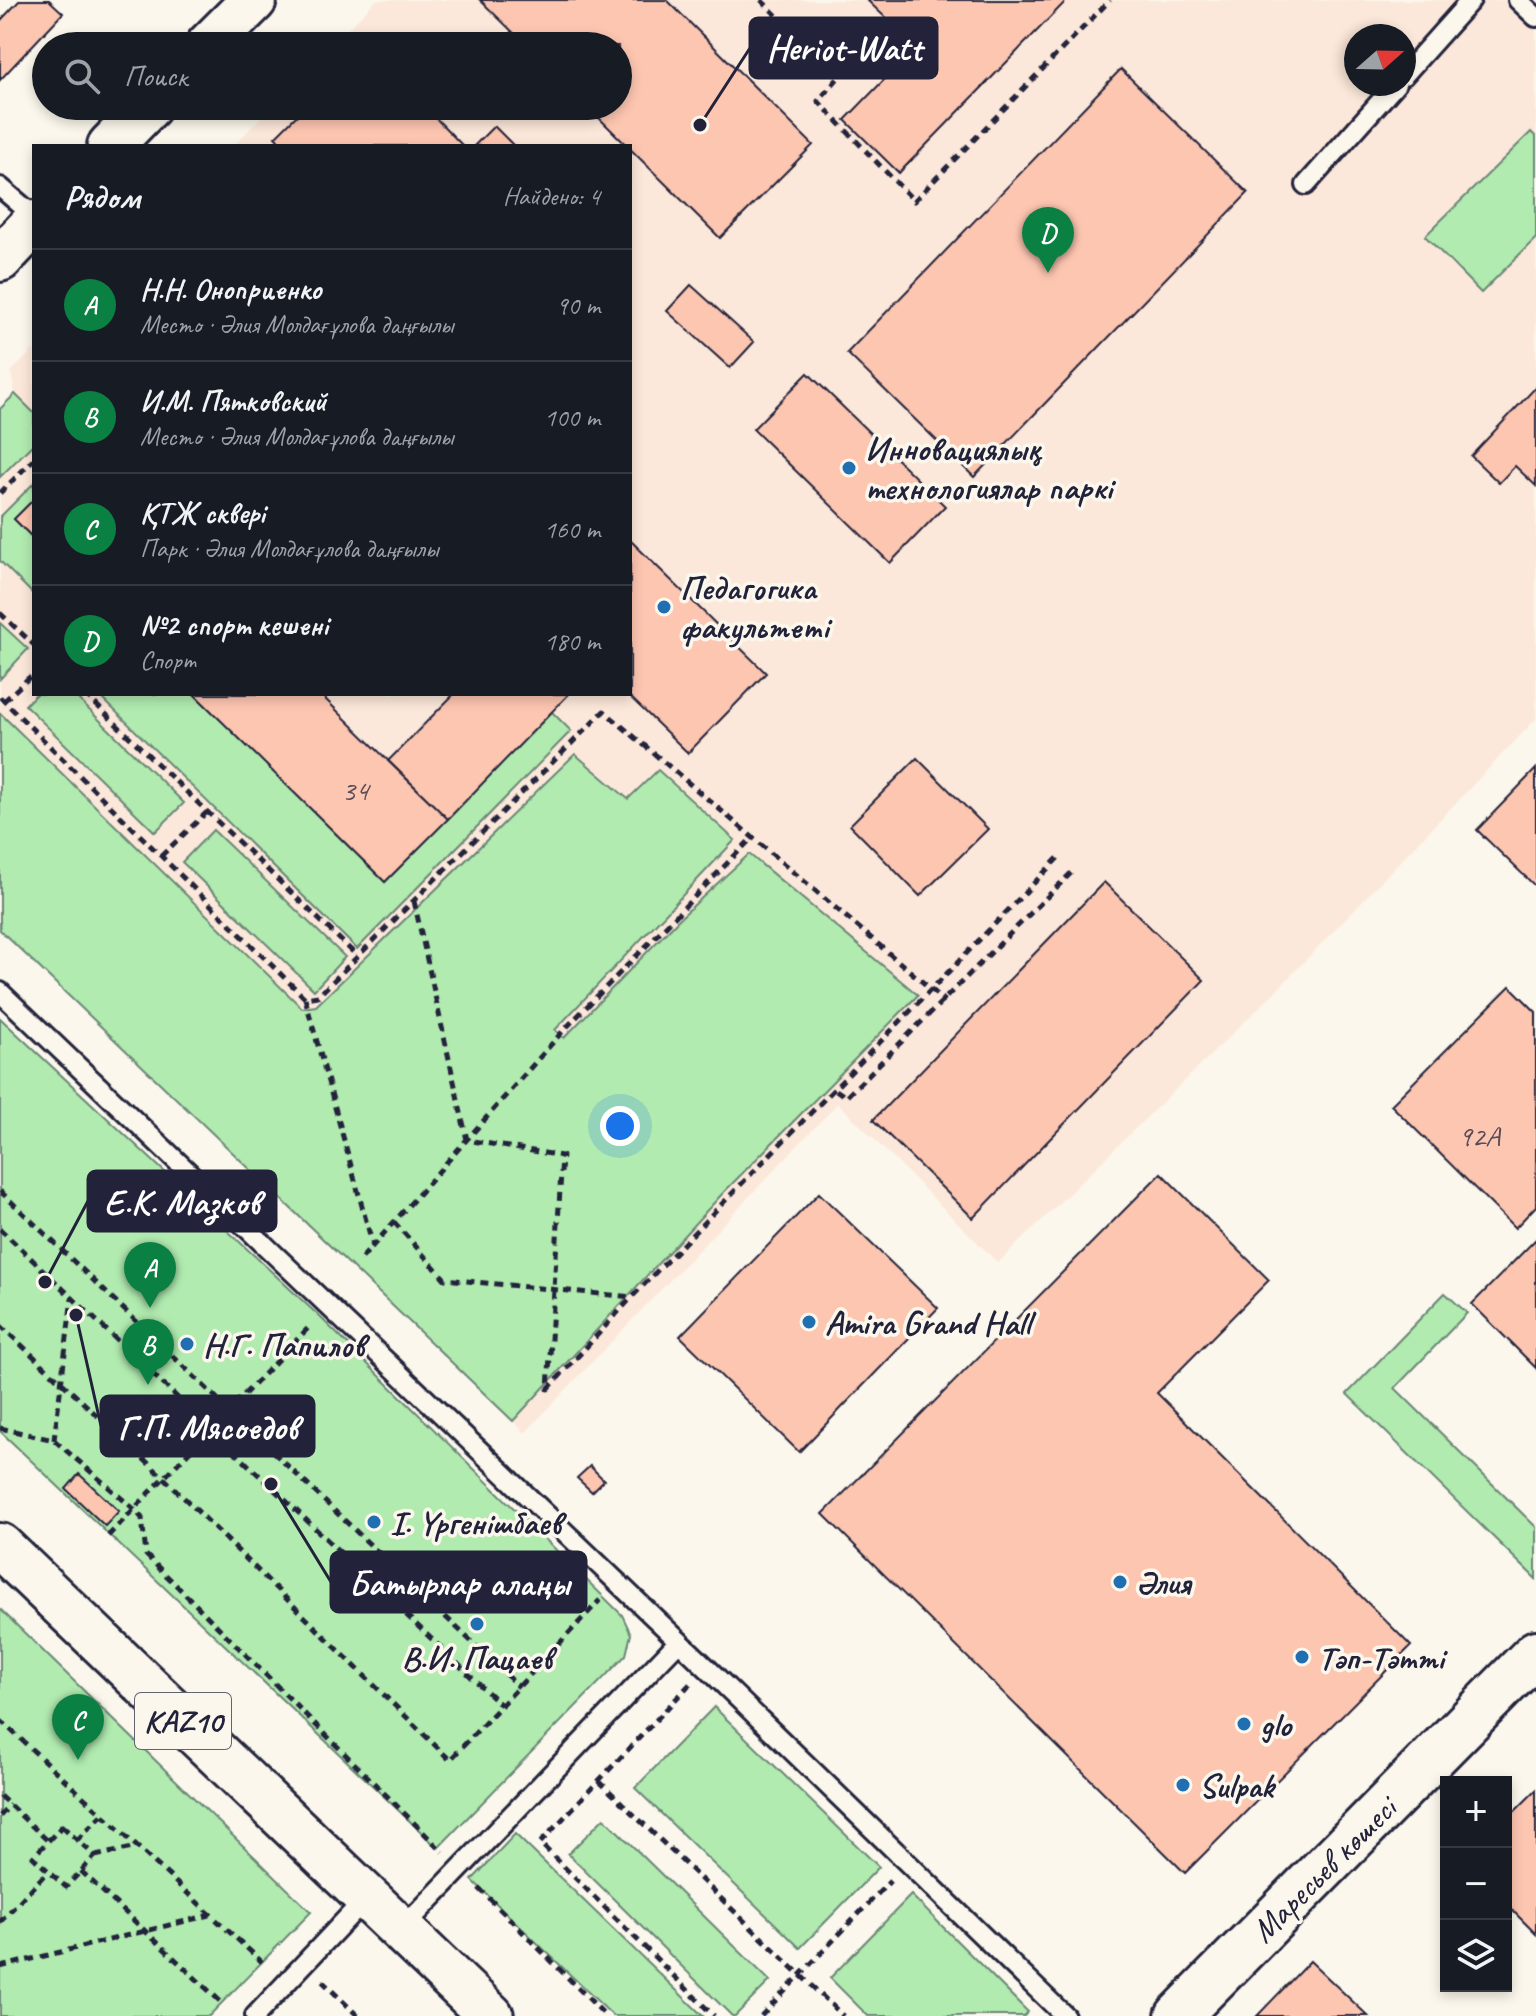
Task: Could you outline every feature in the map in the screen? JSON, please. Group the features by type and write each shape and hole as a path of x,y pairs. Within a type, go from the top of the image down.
{"street":[{"path":"222,32 254,0"},
{"path":"112,144 135,120"},
{"path":"0,259 32,225"},
{"name":"KAZ10","path":"0,1546 491,2016"},
{"name":"Маресьев көшесі","path":"1178,2016 1536,1653"}],"lane":[{"path":"1416,62 1471,0"},
{"path":"1518,0 1536,17"},
{"path":"1306,185 1385,96"},
{"path":"0,187 32,214"},
{"path":"0,992 679,1641 1065,2016"},
{"path":"401,1930 679,1641"},
{"path":"255,2016 367,1897"}],"path":[{"path":"761,0 839,77 818,101 914,201 1110,0"},
{"path":"0,493 32,461"},
{"path":"0,613 32,643"},
{"path":"32,675 2,699 305,998 373,1246"},
{"path":"87,696 357,956"},
{"path":"305,998 318,996 604,711 945,1001"},
{"path":"161,856 207,812"},
{"path":"362,1258 563,1031 752,838"},
{"path":"467,1140 562,1156 548,1389 632,1297 1058,858"},
{"path":"836,1090 846,1097 1071,873"},
{"path":"413,900 467,1140"},
{"path":"0,1191 519,1687"},
{"path":"394,1222 445,1279 632,1297"},
{"path":"0,1229 501,1705"},
{"path":"54,1440 72,1297"},
{"path":"108,1536 319,1316"},
{"path":"0,1325 163,1477 450,1760 617,1582"},
{"path":"0,1428 54,1440 134,1509 142,1518 146,1555 606,2016"},
{"path":"706,1667 540,1843 714,2016"},
{"path":"0,1720 262,1962"},
{"path":"599,1781 843,2016"},
{"path":"0,1796 48,1841"},
{"path":"0,1816 10,1805"},
{"path":"77,1840 102,1815"},
{"path":"95,1856 62,1826 33,1857 66,1887 95,1856 137,1847"},
{"path":"761,2016 908,1863"},
{"path":"0,1922 48,1871"},
{"path":"81,1871 222,2003"},
{"path":"0,1967 211,1915"},
{"path":"304,1964 358,2016"}],"shaded area":[{"path":"376,0 1536,0 1536,719 1278,989 998,1263 838,1103 525,1433 0,930 0,409 15,394 11,372 32,351 32,696 632,696 632,144 235,144 258,120 632,120 632,32 345,32"}],"green space":[{"path":"1531,132 1536,137 1536,238 1481,293 1425,236"},
{"path":"15,394 32,411 32,445 0,477 0,409"},
{"path":"32,485 32,501 14,519 32,537 32,593 0,561 0,517"},
{"path":"0,623 28,649 0,679"},
{"path":"34,696 75,696 184,803 155,832 25,705"},
{"path":"100,696 196,696 385,882 552,712 571,731 357,949"},
{"path":"0,713 302,1008 316,1006 575,754 628,799 658,770 735,840 555,1030 564,1038 679,919 749,854 918,995 723,1193 513,1421 0,930"},
{"path":"213,830 345,957 314,990 182,862"},
{"path":"0,1018 319,1316 622,1615 631,1634 626,1655 438,1848 0,1431"},
{"path":"1445,1293 1467,1313 1395,1388 1536,1527 1536,1579 1347,1394"},
{"path":"0,1609 311,1912 209,2016 0,2016"},
{"path":"714,1707 879,1867 800,1948 635,1788"},
{"path":"604,1818 770,1981 735,2016 568,1854"},
{"path":"515,1834 703,2016 613,2016 472,1880"},
{"path":"911,1895 1028,2012 1024,2016 868,2016 830,1978"}],"building":[{"path":"20,0 49,0 63,13 45,32 32,32 32,46 0,80 0,21"},
{"path":"480,0 667,0 813,145 720,238 632,151 632,144 625,144 601,120 632,120 632,32 513,32"},
{"path":"867,0 1067,0 899,173 845,120 916,47"},
{"path":"1121,69 1248,193 974,477 847,353"},
{"path":"292,120 438,120 461,144 282,144 275,137"},
{"path":"494,126 512,144 476,144"},
{"path":"691,285 754,342 730,368 667,311"},
{"name":"Инновациялық технологиялар паркі","path":"808,373 945,506 890,563 753,429"},
{"path":"1536,387 1536,486 1515,466 1499,483 1471,456"},
{"path":"32,501 32,537 14,519"},
{"name":"Педагогика факультеті","path":"632,542 766,673 688,753 629,696 632,696"},
{"path":"196,696 322,696 448,819 385,882"},
{"path":"452,696 567,696 448,819 388,761"},
{"path":"917,758 988,829 920,896 850,825"},
{"path":"1536,769 1536,887 1477,830"},
{"path":"1104,882 1204,980 973,1218 873,1120"},
{"path":"1510,986 1536,1012 1536,1206 1515,1228 1391,1105"},
{"name":"Әлия","path":"1161,1173 1269,1280 1157,1393 1411,1646 1185,1873 823,1514"},
{"name":"Amira Grand Hall","path":"819,1193 938,1308 799,1452 680,1336"},
{"path":"1536,1239 1536,1368 1472,1304"},
{"path":"590,1466 604,1480 592,1492 577,1478"},
{"path":"79,1474 119,1511 105,1526 66,1489"},
{"path":"1536,1790 1536,1934 1512,1910 1512,1814"},
{"path":"1310,1961 1368,2016 1257,2016"}],"place":[{"name":"Heriot-Watt","path":"700,125"},
{"name":"№2 спорт кешені","path":"1048,273"},
{"name":"Инновациялық технологиялар паркі","path":"849,468"},
{"name":"Педагогика факультеті","path":"664,607"},
{"name":"Е.К. Мазков","path":"45,1282"},
{"name":"Н.Н. Оноприенко","path":"150,1308"},
{"name":"Г.П. Мясоедов","path":"76,1315"},
{"name":"Amira Grand Hall","path":"809,1322"},
{"name":"Н.Г. Папилов","path":"187,1344"},
{"name":"И.М. Пятковский","path":"148,1385"},
{"name":"Батырлар алаңы","path":"271,1484"},
{"name":"І. Үргенішбаев","path":"374,1522"},
{"name":"Әлия","path":"1120,1582"},
{"name":"В.И. Пацаев","path":"477,1624"},
{"name":"Тәп-Тәтті","path":"1302,1657"},
{"name":"glo","path":"1244,1724"},
{"name":"ҚТЖ сквері","path":"78,1760"},
{"name":"Sulpak","path":"1183,1785"}]}
